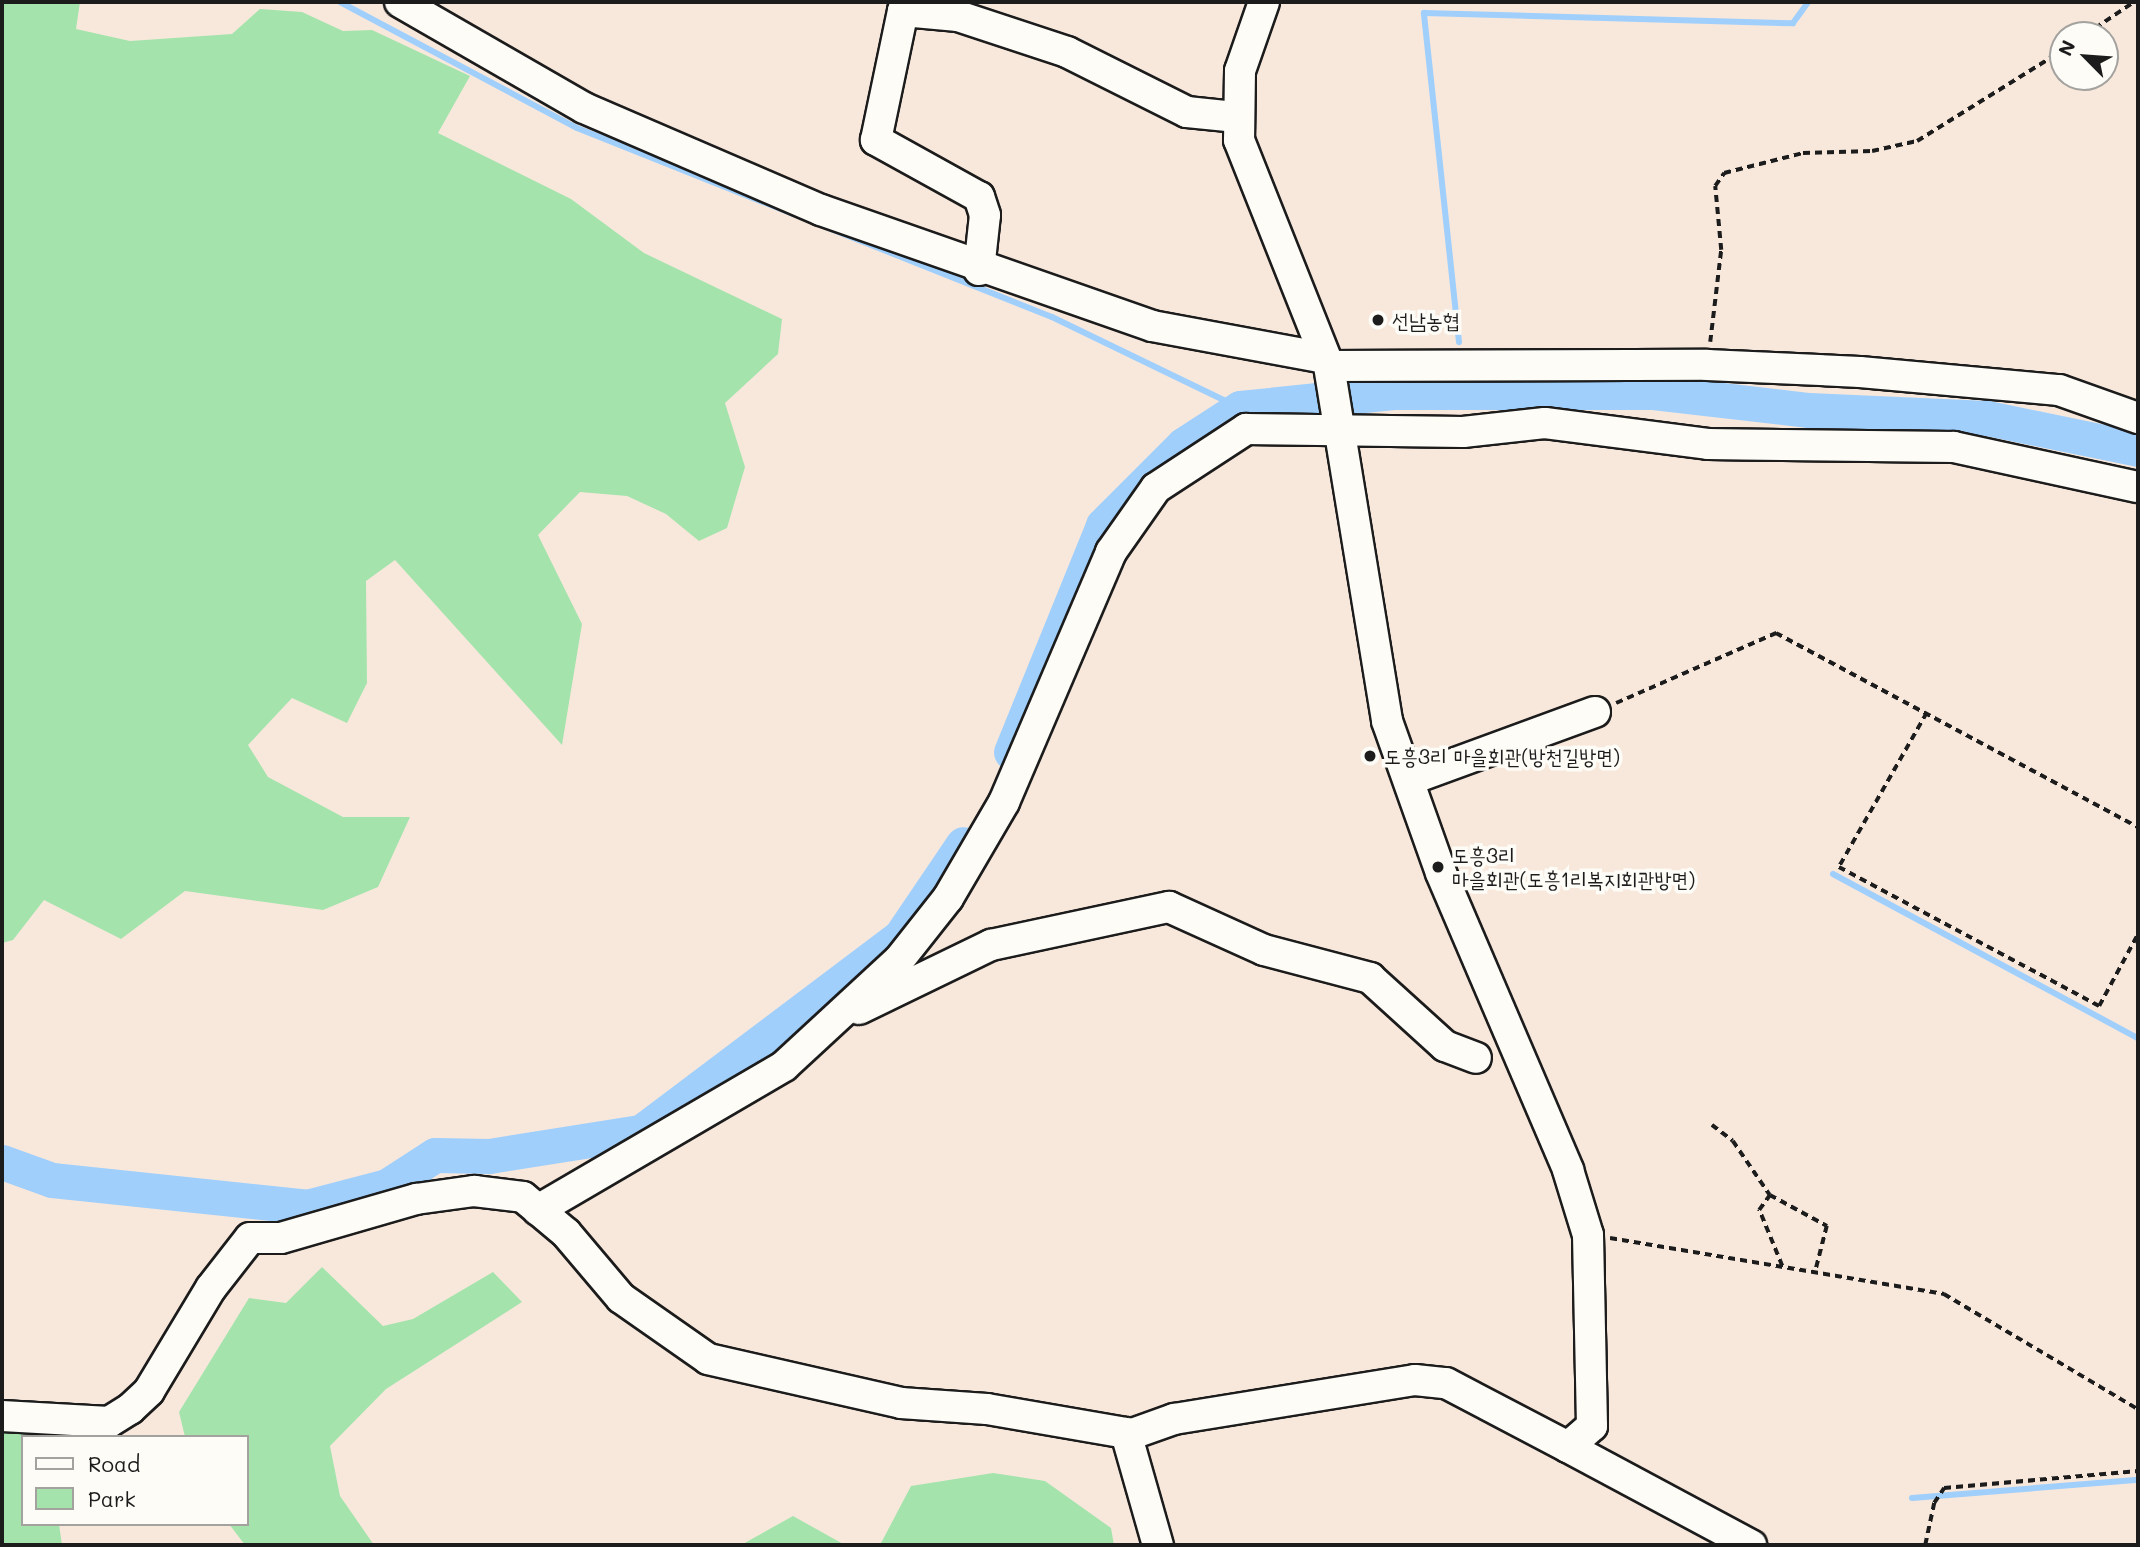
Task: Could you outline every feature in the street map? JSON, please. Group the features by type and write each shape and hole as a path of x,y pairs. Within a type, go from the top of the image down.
{"street":[{"path":"400,2 584,108 821,211 979,270 1152,326 1328,368 1707,365 2059,390 2138,418"},
{"path":"1264,2 1240,71 1235,117 1328,368 1340,424 1374,659 1409,780 1441,873 1568,1170 1588,1235 1592,1426 1568,1447"},
{"path":"979,270 985,215 979,197 876,140 903,11 958,16 1067,52 1187,112 1235,117"},
{"path":"538,1210 784,1066 841,1017 899,960 970,863 1004,802 1111,552 1156,488 1246,429 1340,424 1463,432 1545,423 1708,444 1954,447 2138,487"},
{"path":"1409,780 1595,712"},
{"path":"841,1017 948,971 991,945 1169,907 1264,950 1370,978 1445,1046 1476,1058"},
{"path":"2,1416 109,1422 130,1409 149,1391 211,1288 250,1238 281,1238 415,1199 474,1191 523,1198 538,1210 621,1298 708,1359 901,1404 987,1409 1126,1433 1174,1419 1415,1380 1446,1382 1751,1545"},
{"path":"1126,1433 1158,1545"}],"path":[{"path":"2106,21 2134,2"},
{"path":"1707,365 1721,250 1715,186 1724,173 1803,153 1872,152 1917,141 2049,59"},
{"path":"1595,712 1776,633 2138,827"},
{"path":"1927,713 1839,866 2099,1006 2138,934"},
{"path":"1712,1125 1733,1141 1770,1195 1827,1226 1814,1273"},
{"path":"1770,1195 1759,1210 1782,1266"},
{"path":"1588,1235 1944,1293 2138,1409"},
{"path":"1925,1545 1934,1503 1944,1488 2138,1471"}],"green space":[{"path":"2,2 80,2 76,29 130,41 232,34 260,9 302,12 343,31 372,30 470,76 438,133 571,199 644,253 782,319 778,354 725,403 745,467 727,528 699,541 666,514 627,496 580,492 538,535 582,624 562,745 395,560 366,581 367,683 347,723 292,698 248,745 268,777 343,817 410,817 378,887 323,910 185,891 121,939 44,900 13,940 2,943"},
{"path":"322,1267 383,1326 413,1319 493,1272 522,1302 386,1389 330,1446 340,1496 374,1545 245,1545 231,1526 248,1526 248,1435 185,1435 179,1412 249,1298 286,1303"},
{"path":"2,1430 31,1435 21,1435 21,1526 59,1526 62,1545 2,1545"},
{"path":"993,1473 1045,1481 1111,1528 1114,1545 880,1545 911,1486"},
{"path":"793,1516 845,1545 741,1545"}],"waterway":[{"path":"340,2 577,128 1052,317 1240,408"},
{"path":"1459,342 1424,13 1793,23 1808,2"},
{"path":"1011,752 1103,525 1183,445 1240,408 1395,392 1653,392 1809,410 1987,418 2138,449"},
{"path":"2,1162 52,1180 307,1207 387,1186 435,1155 489,1156 641,1132 900,937 963,844"},
{"path":"1833,874 2138,1038"},
{"path":"1912,1498 2138,1480"}],"place":[{"name":"선남농협","path":"1378,320"},
{"name":"도흥3리 마을회관(방천길방면)","path":"1370,756"},
{"name":"도흥3리 마을회관(도흥1리복지회관방면)","path":"1438,867"}]}
